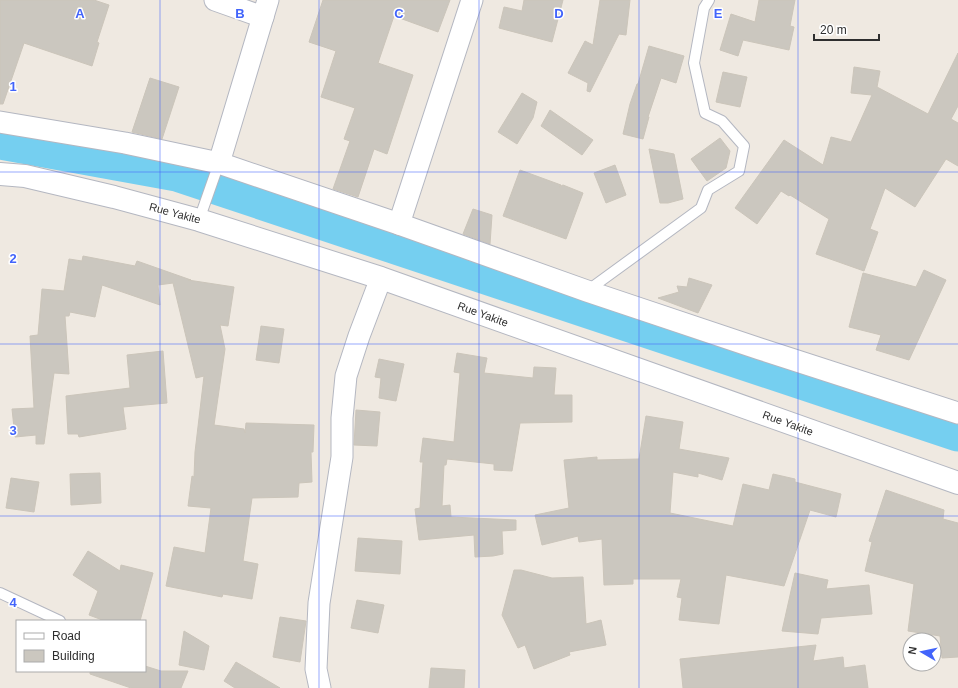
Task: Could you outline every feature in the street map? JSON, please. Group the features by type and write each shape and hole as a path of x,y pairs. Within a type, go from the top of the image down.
{"main road":[{"name":"Rue Yakite","path":"0,174 25,176 114,197 199,220 381,278 958,483"}],"street":[{"path":"215,0 266,8 217,169"},
{"path":"399,224 472,0"},
{"path":"0,122 125,142 399,224 587,291 958,413"},
{"path":"320,688 316,669 319,603 342,457 342,418 346,376 359,336 381,278"}],"lane":[{"path":"587,291 701,208 708,190 739,171 744,146 722,122 704,113 694,63 704,8 709,0"},
{"path":"199,220 217,169"},
{"path":"0,593 58,620"}],"building":[{"path":"0,0 94,0 109,5 97,42 99,43 92,66 24,43 3,104 0,104"},
{"path":"323,0 450,0 438,32 394,16 378,63 413,75 387,154 374,149 358,197 333,189 350,141 344,139 355,108 321,97 336,51 309,42"},
{"path":"524,0 563,0 552,42 499,28 504,7 522,11"},
{"path":"600,0 630,0 626,35 619,34 590,92 587,91 588,83 568,73 585,41 593,45"},
{"path":"759,0 795,0 790,26 794,27 789,50 743,40 738,56 720,50 731,14 755,22"},
{"path":"649,46 684,56 676,83 661,78 648,117 643,139 623,134 630,104 638,84"},
{"path":"958,53 958,106 951,119 958,123 958,166 946,159 915,207 885,188 870,229 878,232 864,271 816,254 829,219 790,195 789,196 781,191 757,224 735,208 784,140 823,165 831,137 851,142 872,95 851,93 854,67 880,71 877,87 928,114"},
{"path":"723,72 747,77 740,107 716,102"},
{"path":"150,78 179,87 162,139 132,132"},
{"path":"522,93 537,102 533,118 517,144 498,132"},
{"path":"550,110 593,140 582,155 541,126"},
{"path":"720,138 730,151 726,168 707,181 691,159"},
{"path":"649,149 674,154 683,199 668,203 660,203"},
{"path":"615,165 626,195 606,203 594,173"},
{"path":"520,170 561,185 559,187 563,185 583,193 566,239 503,216"},
{"path":"473,209 492,215 490,244 463,234"},
{"path":"83,256 135,266 137,261 191,280 188,280 234,287 228,326 220,325 225,349 214,425 244,429 245,433 246,423 314,425 313,452 311,452 312,482 299,483 298,497 252,498 243,561 258,564 252,599 223,594 222,597 166,586 174,547 205,553 211,508 188,506 192,476 194,477 195,452 204,376 196,378 173,283 158,285 160,305 102,285 95,317 70,312 69,316 65,316 69,374 54,373 44,444 36,444 36,435 15,437 12,409 34,408 30,336 38,335 42,289 64,291 69,259 82,261"},
{"path":"924,270 946,280 909,360 876,350 881,335 849,327 863,273 916,287"},
{"path":"689,278 712,285 698,313 658,298 679,292 677,286 687,287"},
{"path":"261,326 284,329 279,363 256,360"},
{"path":"163,351 167,403 123,407 126,429 79,437 78,434 68,434 66,396 130,388 127,355"},
{"path":"457,353 487,358 484,373 533,378 534,367 556,368 554,395 572,395 572,422 520,423 512,471 494,470 494,464 447,459 446,465 444,465 442,506 450,505 451,517 516,520 516,530 502,531 503,554 475,557 474,535 419,540 415,509 420,508 423,462 420,462 423,438 454,442 460,373 454,372"},
{"path":"379,359 404,364 396,401 379,398 381,378 375,377"},
{"path":"356,410 380,412 377,446 354,445"},
{"path":"646,416 683,422 679,449 729,458 722,480 698,473 698,477 673,472 670,513 733,526 743,484 769,490 773,474 795,479 795,482 841,494 836,517 810,510 784,586 726,575 719,624 679,620 682,598 677,597 681,579 633,579 633,584 604,585 602,539 579,542 578,536 542,545 535,515 569,508 564,460 597,457 597,460 639,459"},
{"path":"100,473 101,503 71,505 70,474"},
{"path":"11,478 39,482 34,512 6,508"},
{"path":"886,490 944,510 943,519 958,523 958,657 942,658 942,632 908,631 914,584 865,571 872,542 869,541"},
{"path":"358,538 402,541 400,574 355,571"},
{"path":"88,551 120,571 121,565 153,573 140,620 102,620 89,615 98,591 73,575"},
{"path":"514,570 521,570 552,578 583,577 586,624 601,620 606,645 569,652 570,655 534,669 525,645 518,648 502,615"},
{"path":"795,573 828,580 826,589 869,585 872,614 821,618 818,634 782,631"},
{"path":"357,600 384,605 378,633 351,628"},
{"path":"280,617 306,621 300,662 273,657"},
{"path":"184,631 209,646 204,670 179,665"},
{"path":"816,645 813,661 843,657 844,668 865,665 868,688 683,688 680,659"},
{"path":"236,662 280,688 235,688 224,681"},
{"path":"146,666 161,671 188,671 181,688 131,688 90,674 90,672 146,672"},
{"path":"431,668 465,670 464,688 429,688"}],"waterway":[{"path":"0,140 177,172 958,432"}]}
